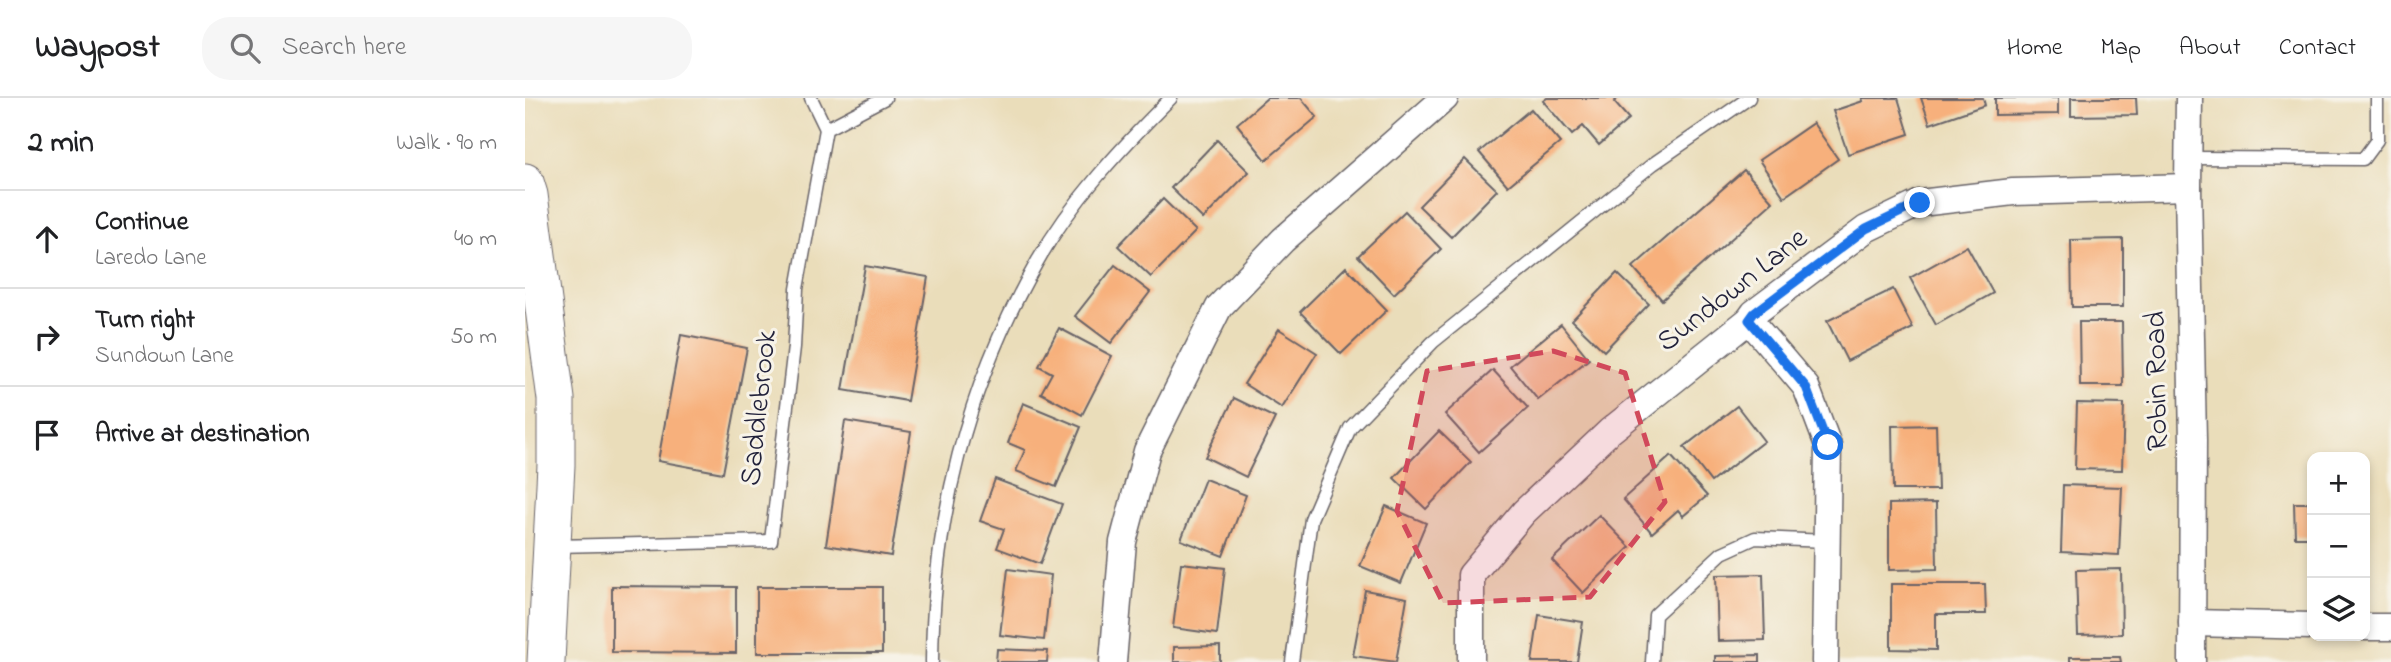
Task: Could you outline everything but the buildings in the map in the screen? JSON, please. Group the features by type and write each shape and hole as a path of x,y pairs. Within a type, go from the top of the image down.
{"main road":[{"path":"525,182 529,195 556,399 556,465 539,546 546,662"}],"street":[{"path":"1113,662 1123,542 1147,451 1219,307 1283,240 1445,98"},
{"name":"Robin Road","path":"2189,98 2193,440 2192,662"},
{"name":"Sundown Lane","path":"1471,662 1471,575 1524,512 1610,431 1749,320 1754,313 1866,229 1920,203 2013,192 2188,187"},
{"path":"1749,320 1806,387 1828,445 1825,662"},
{"path":"2192,623 2307,625"},
{"path":"2370,627 2391,627"}],"lane":[{"path":"811,98 826,129 885,98"},
{"path":"932,662 932,634 945,510 965,426 997,336 1038,260 1084,194 1120,149 1171,98"},
{"path":"1291,662 1311,519 1350,428 1433,342 1653,164 1749,98"},
{"path":"2188,158 2363,159 2377,140 2377,98"},
{"name":"Saddlebrook","path":"539,546 771,541 794,347 797,289 826,129"},
{"path":"1652,662 1655,615 1722,553 1755,538 1827,541"}],"highlighted area":[{"path":"1553,351 1625,373 1665,502 1590,597 1443,603 1397,511 1427,371"}],"route":[{"path":"1828,445 1806,387 1749,320 1754,313 1866,229 1920,203"}]}
